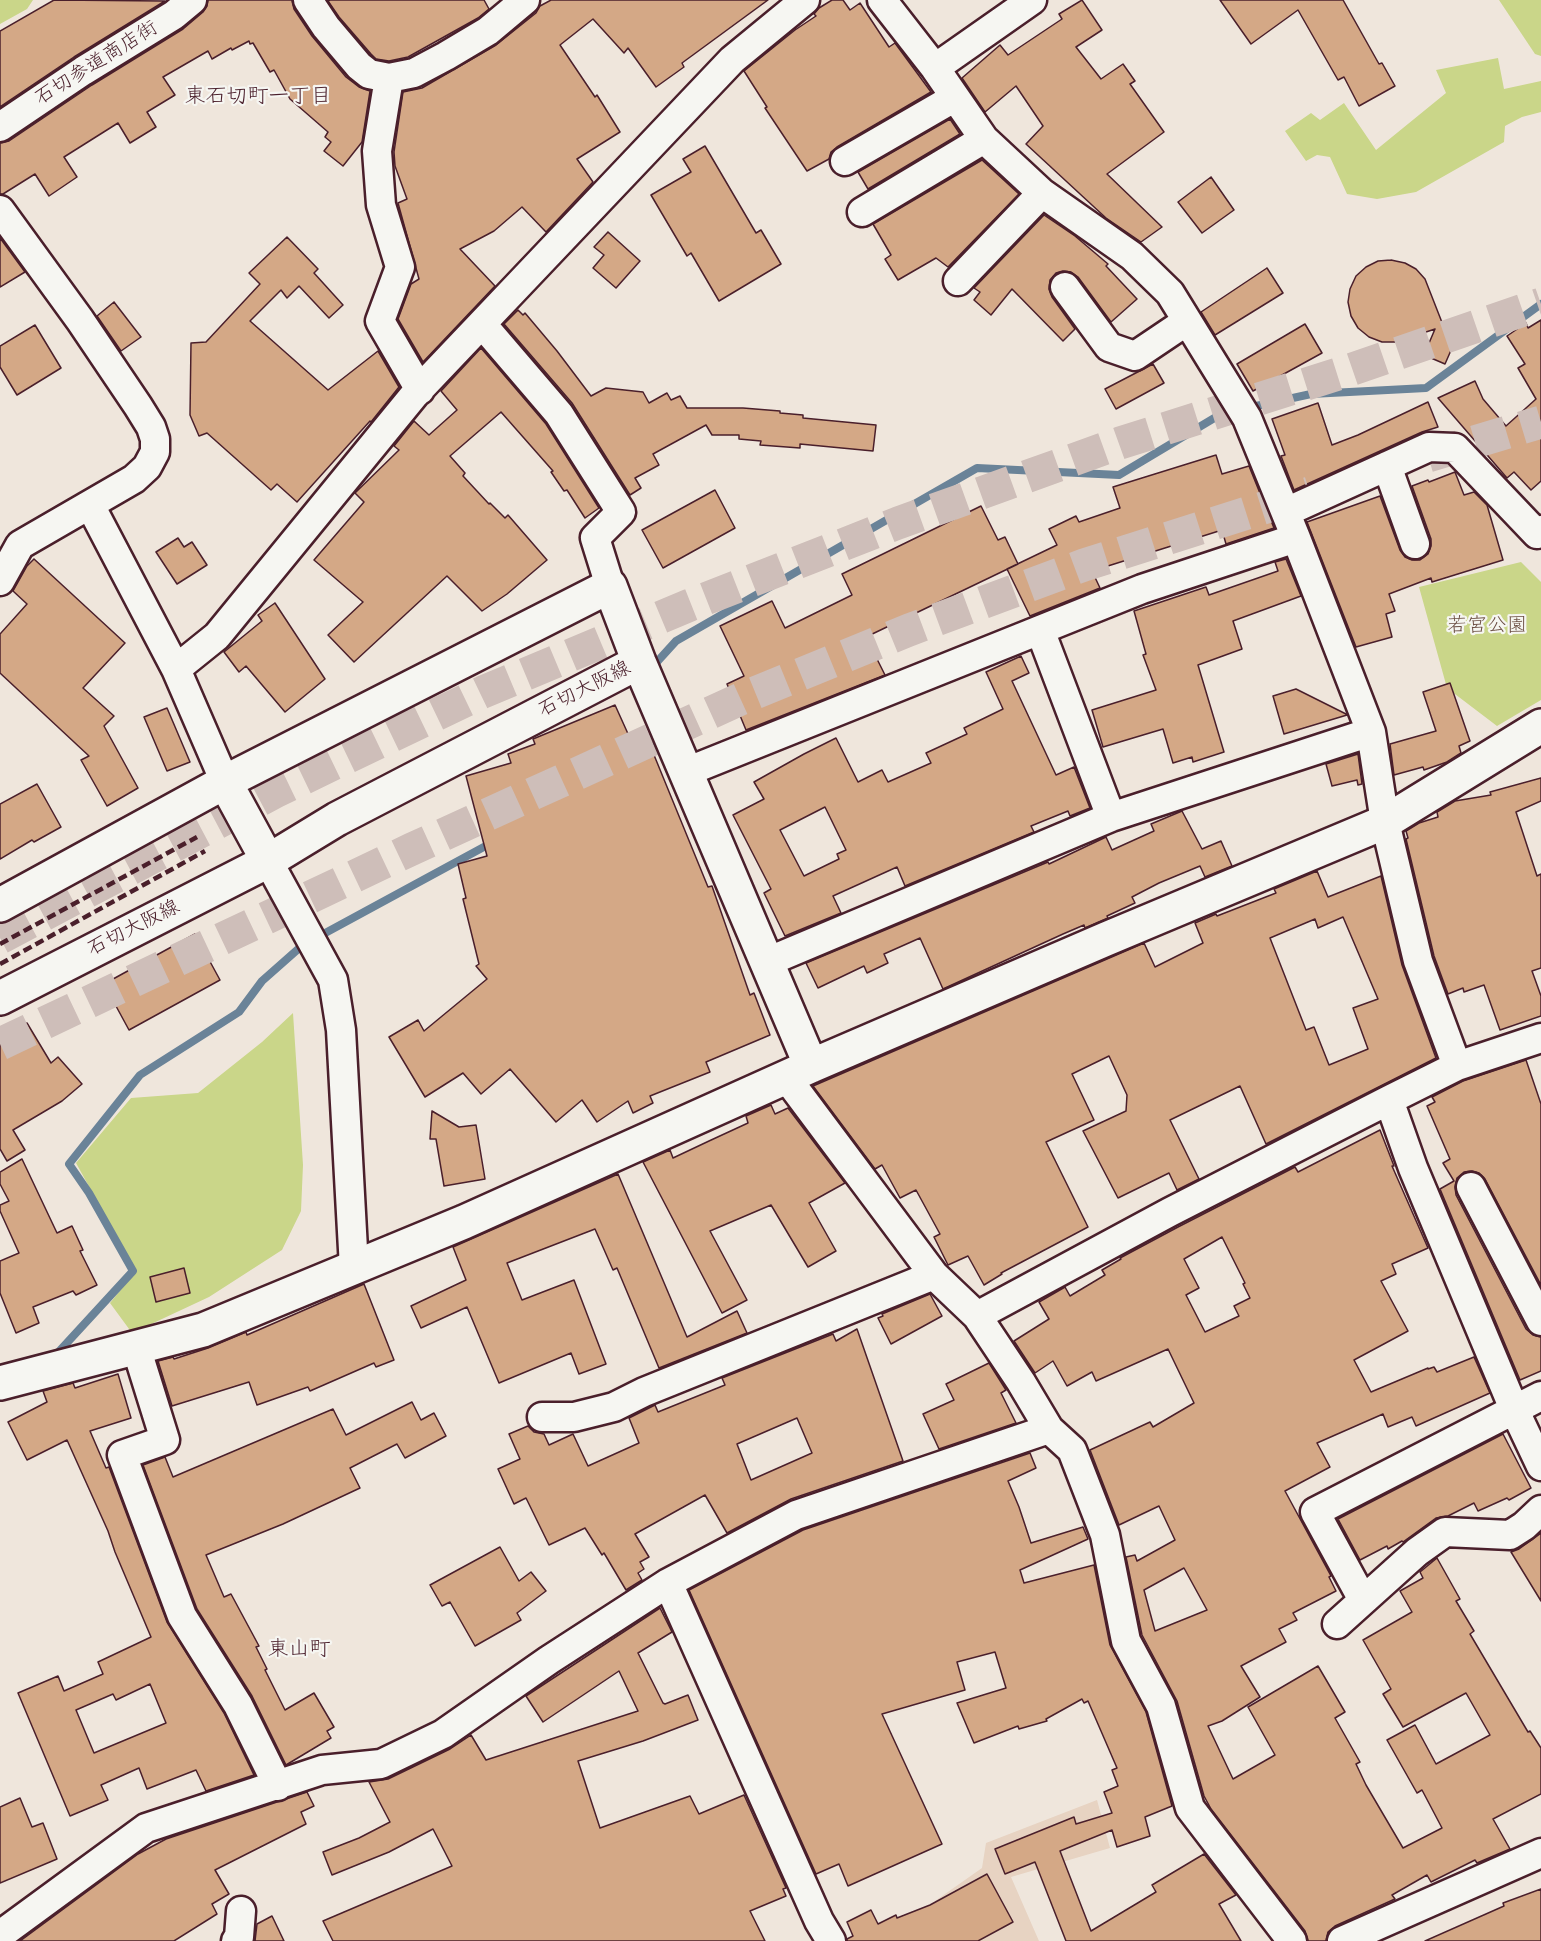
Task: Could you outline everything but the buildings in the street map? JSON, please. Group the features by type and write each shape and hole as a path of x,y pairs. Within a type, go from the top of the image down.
{"street":[{"name":"石切参道商店街","path":"0,126 174,15 192,0"},
{"path":"308,0 326,27 359,66 369,74 389,78 414,73 489,31 507,6"},
{"path":"176,669 217,636 420,390 482,324 732,60 805,0"},
{"path":"882,0 935,69 984,139 1042,193 1132,256 1170,293 1247,418 1371,732 1385,822 1418,961 1456,1066"},
{"path":"935,69 1032,0"},
{"path":"389,78 377,151 381,205 400,267 380,321 420,390"},
{"path":"845,161 954,98"},
{"path":"862,212 984,139"},
{"path":"958,281 1042,193"},
{"path":"0,210 138,405 155,439 155,452 147,467 134,479 20,545 0,581"},
{"path":"1065,287 1109,347 1135,356 1187,321"},
{"path":"0,905 225,782 610,585 595,538 621,512 559,414 482,324"},
{"path":"1286,512 1429,447 1455,448 1537,534 1541,530"},
{"path":"1387,466 1415,544"},
{"path":"90,505 176,669 225,782 333,980 341,1030 354,1268"},
{"path":"686,772 1142,589 1296,538"},
{"name":"石切大阪線","path":"0,998 268,861 338,819 639,662 610,585"},
{"path":"1040,630 1110,817"},
{"path":"639,662 767,962 798,1072 934,1275 977,1316 1049,1429 1072,1450 1105,1535 1125,1641 1161,1706 1190,1808 1292,1941"},
{"path":"0,1383 203,1330 464,1222 798,1072 1385,822 1541,726"},
{"path":"767,962 1110,817 1371,732"},
{"path":"977,1316 1170,1212 1456,1066 1541,1038"},
{"path":"1389,1100 1413,1168 1514,1409 1541,1466"},
{"path":"1471,1187 1541,1321"},
{"path":"542,1417 574,1416 614,1407 644,1392 934,1275"},
{"path":"136,1347 165,1440 122,1455 182,1616 238,1705 278,1786"},
{"path":"1363,1600 1315,1512 1541,1396"},
{"path":"0,1935 146,1828 322,1770 381,1764 443,1734 549,1660 668,1583 796,1515 1049,1429"},
{"path":"1337,1624 1417,1552 1445,1532 1510,1535 1541,1510"},
{"path":"668,1583 819,1921 831,1941"},
{"path":"1342,1941 1541,1853"},
{"path":"236,1941 239,1937 242,1911"}],"shaded area":[{"path":"1097,1800 1110,1848 1011,1877 1039,1941 954,1941 935,1901 982,1868 986,1843"}],"green space":[{"path":"0,0 33,0 27,9 0,24"},
{"path":"1499,0 1541,0 1541,56 1535,54"},
{"path":"1498,58 1504,89 1541,81 1541,112 1522,117 1505,126 1504,142 1416,192 1377,199 1347,194 1330,157 1317,155 1306,161 1285,131 1311,113 1320,120 1344,103 1376,150 1446,93 1436,70"},
{"name":"若宮公園","path":"1521,562 1541,582 1541,700 1497,726 1447,688 1419,587"},
{"path":"293,1013 303,1165 301,1211 282,1250 209,1297 132,1333 110,1303 136,1271 76,1163 131,1098 198,1093 262,1042"}],"waterway":[{"path":"1247,408 1311,394 1426,388 1541,304"},
{"path":"655,671 656,663 676,641 977,468 1119,475 1216,417 1236,412"},
{"path":"643,756 659,742 660,736"},
{"path":"316,938 493,842"},
{"path":"53,1358 133,1271 89,1193 69,1164 140,1075 239,1012 262,981 305,943"}],"tunnel":[{"path":"0,938 275,792 483,692 690,605 898,523 1120,443 1344,372 1541,304"},
{"path":"1428,456 1541,422"},
{"path":"0,1044 412,849 745,697 909,630 1084,565 1310,493"}],"railway":[{"path":"0,944 197,837"},
{"path":"0,964 205,851"}],"district":[{"name":"東石切町一丁目","path":"258,98"},
{"name":"東山町","path":"299,1651"}]}
